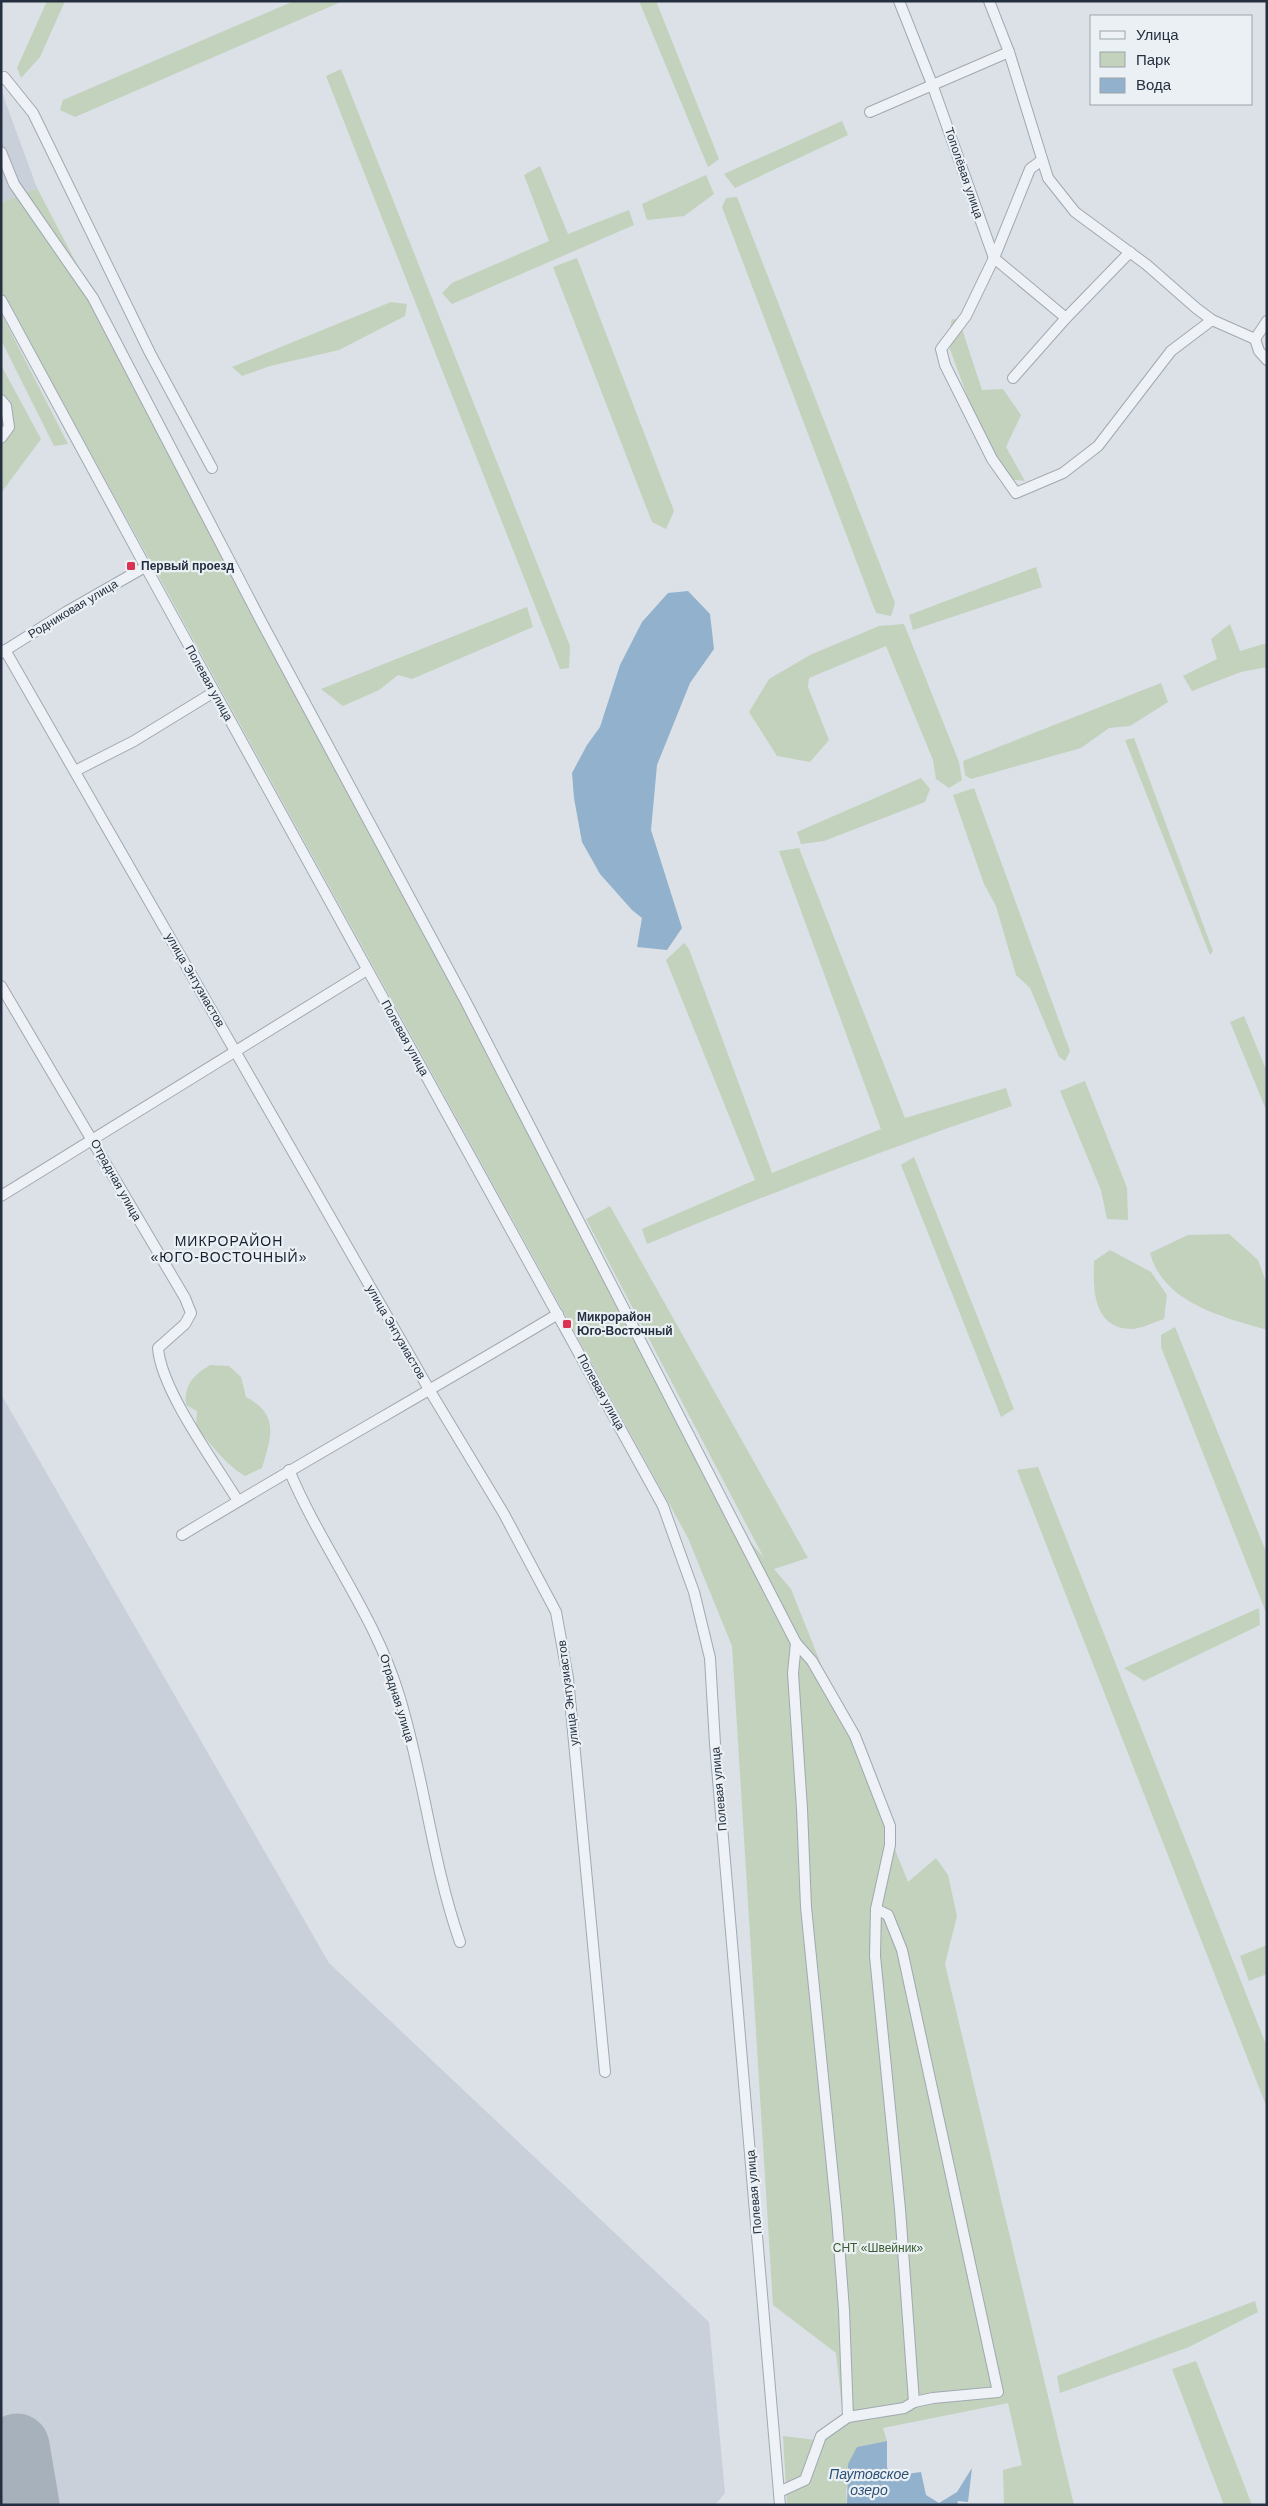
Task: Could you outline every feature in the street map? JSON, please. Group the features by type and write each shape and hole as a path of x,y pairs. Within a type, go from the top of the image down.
{"street":[{"name":"Тополёвая улица","path":"899,1 932,84 994,258"},
{"path":"988,1 1009,52 1048,178 1075,212 1130,252 1212,320 1255,338"},
{"path":"870,112 1009,52"},
{"path":"1,79 4,77 33,113 150,353 212,468"},
{"path":"1,152 14,184 93,298 262,621 466,1002 796,1643 812,1661 855,1736 890,1826 890,1845 876,1909 875,1956 900,2208 914,2402"},
{"path":"1042,160 1030,169 994,258 966,316 941,349 945,365 992,459 1016,493 1063,474 1098,446 1171,351 1212,320"},
{"path":"1014,378 1066,318 1130,252"},
{"path":"994,258 1066,318"},
{"name":"Полевая улица","path":"1,300 145,567 663,1506 694,1592 710,1658 715,1744 780,2505"},
{"path":"1267,321 1255,338 1258,352 1267,360"},
{"path":"1,400 6,406 10,427 1,438"},
{"name":"Родниковая улица","path":"3,652 145,567"},
{"name":"улица Энтузиастов","path":"3,652 75,771 430,1391 504,1514 556,1612 568,1678 605,2072"},
{"path":"75,771 134,741 214,692"},
{"path":"1,1196 236,1053 367,970"},
{"name":"Отрадная улица","path":"1,986 94,1140 157,1253 185,1298 191,1313 186,1324 158,1348 159,1356 170,1390 238,1501"},
{"path":"182,1535 290,1470 430,1391 558,1314"},
{"name":"Отрадная улица","path":"290,1470 302,1500 383,1650 399,1695 428,1808 450,1913 460,1942"},
{"path":"796,1643 793,1673 806,1907 837,2217 844,2310 848,2417"},
{"path":"779,2492 805,2480 821,2436 848,2417 904,2408 914,2402 933,2398 998,2392 902,1950 888,1915 876,1909"}],"shaded area":[{"path":"1,90 37,188 1,203"},
{"path":"1,1394 329,1963 709,2322 725,2493 715,2505 1,2505"}],"green space":[{"path":"47,1 65,1 40,57 21,78 17,68"},
{"path":"294,1 343,1 75,117 60,110 63,100"},
{"path":"639,1 656,1 719,159 708,167"},
{"path":"341,69 570,646 569,668 560,669 326,76"},
{"path":"842,121 848,135 735,188 724,174"},
{"path":"540,166 568,234 629,210 634,225 452,304 442,293 452,283 549,241 524,175"},
{"path":"706,175 714,194 684,216 647,220 642,204"},
{"name":"СНТ «Швейник»","path":"37,188 741,1531 764,1558 586,1219 610,1206 808,1558 774,1569 791,1589 908,1882 936,1858 948,1875 957,1916 945,1964 1074,2505 1004,2505 1003,2470 1022,2465 1008,2403 883,2428 887,2441 857,2447 846,2491 847,2505 787,2505 783,2436 824,2441 844,2426 836,2353 773,2305 732,1646 688,1538 1,290 1,203"},
{"path":"737,197 895,603 891,616 876,613 722,207 726,198"},
{"path":"577,258 674,511 666,529 652,522 553,267"},
{"path":"391,302 407,304 405,316 339,350 270,366 242,376 232,367"},
{"path":"1,313 68,444 54,446 1,340"},
{"path":"952,319 959,320 982,390 1003,389 1021,415 1006,447 1025,481 1005,479 996,475 947,341"},
{"path":"1,365 41,439 1,493"},
{"path":"1036,567 1042,587 913,630 909,615"},
{"path":"527,607 533,627 412,679 398,675 379,690 343,706 321,689"},
{"path":"904,624 959,762 962,780 949,788 936,779 933,760 886,646 809,678 808,687 829,740 810,762 777,756 749,712 769,679 810,655 879,626"},
{"path":"1230,624 1240,651 1267,643 1267,667 1241,672 1192,691 1183,676 1217,659 1211,639"},
{"path":"1161,683 1168,702 1130,726 1109,728 1081,748 971,779 965,775 963,761"},
{"path":"1134,738 1213,951 1210,955 1125,740"},
{"path":"921,778 930,789 925,802 824,841 801,844 797,832"},
{"path":"974,788 1070,1051 1065,1061 1059,1057 1030,988 1016,975 996,906 984,884 953,795"},
{"path":"799,848 905,1118 1006,1088 1012,1106 828,1172 647,1244 642,1229 755,1180 666,960 684,943 689,949 772,1173 881,1129 779,851"},
{"path":"1244,1016 1267,1072 1267,1112 1230,1022"},
{"path":"1085,1081 1127,1188 1128,1220 1107,1219 1101,1190 1060,1091"},
{"path":"914,1157 1014,1409 1001,1417 901,1165"},
{"path":"1229,1234 1258,1260 1267,1285 1267,1330 1214,1313 1181,1296 1157,1270 1150,1253 1188,1235"},
{"path":"1110,1250 1151,1272 1167,1295 1164,1319 1143,1327 1131,1329 1118,1327 1109,1322 1102,1314 1095,1295 1094,1261"},
{"path":"1175,1327 1267,1554 1267,1615 1161,1347 1161,1335"},
{"path":"210,1365 229,1366 241,1377 246,1397 264,1411 268,1419 270,1437 262,1468 245,1476 225,1460 196,1428 197,1411 186,1405 188,1386 191,1381"},
{"path":"1038,1467 1267,2047 1267,2108 1017,1470"},
{"path":"1259,1608 1260,1625 1144,1681 1124,1668"},
{"path":"1267,1945 1267,1974 1249,1981 1240,1956"},
{"path":"1255,2301 1258,2312 1189,2347 1060,2393 1057,2376"},
{"path":"1196,2361 1252,2505 1224,2505 1172,2369"}],"water":[{"path":"688,591 710,614 714,649 690,683 657,765 651,830 682,928 667,950 637,947 642,918 632,910 600,874 582,842 574,798 572,773 587,745 600,727 620,665 642,622 668,593"},
{"name":"Паутовское озеро","path":"887,2441 887,2468 899,2475 921,2472 926,2495 939,2503 957,2492 972,2468 968,2502 958,2501 957,2505 847,2505 848,2464 857,2447"}],"runway":[{"path":"17,2446 27,2505"}],"place":[{"name":"Первый проезд","path":"131,566"},
{"name":"Микрорайон Юго-Восточный","path":"567,1324"}],"district":[{"name":"МИКРОРАЙОН «ЮГО-ВОСТОЧНЫЙ»","path":"229,1250"}]}
